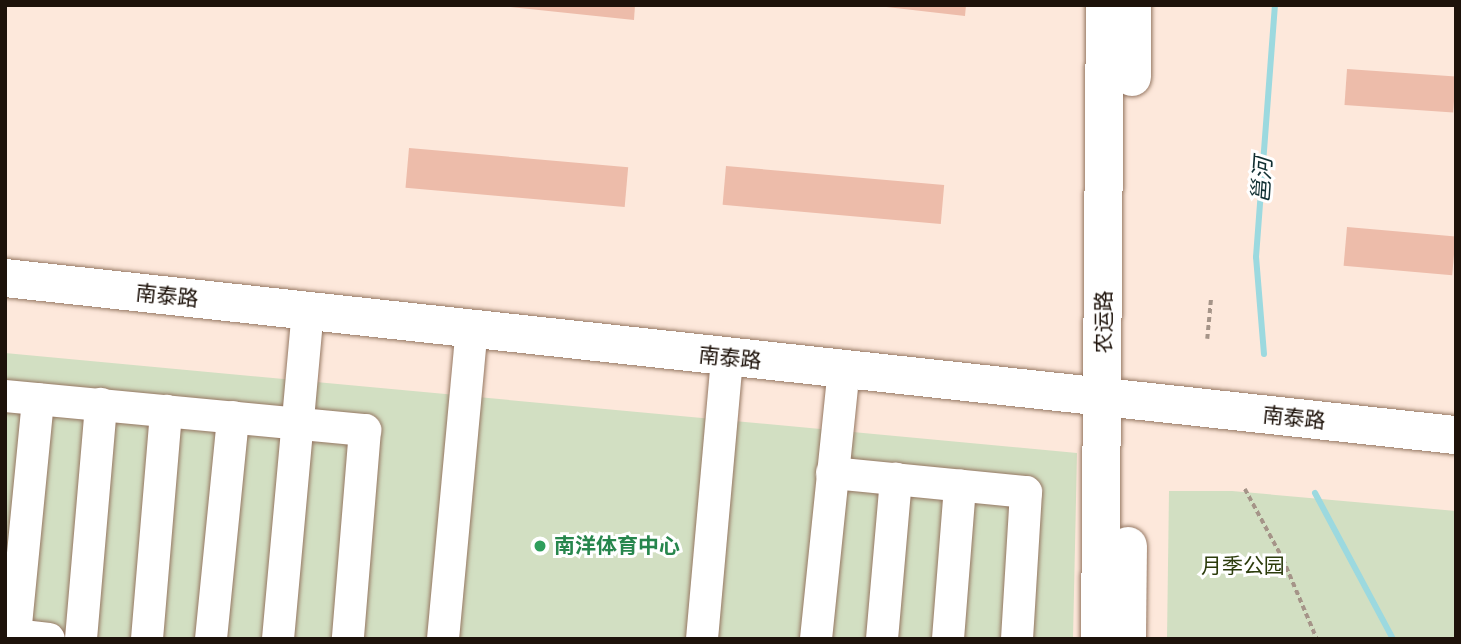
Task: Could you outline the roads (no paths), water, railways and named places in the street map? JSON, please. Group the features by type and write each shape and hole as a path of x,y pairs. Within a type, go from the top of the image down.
{"main road":[{"name":"农运路","path":"1105,5 1127,639"},
{"name":"农运路","path":"1100,639 1117,400 1132,5"},
{"name":"南泰路","path":"5,278 1456,435"}],"lane":[{"path":"278,639 308,312"},
{"path":"443,639 472,329"},
{"path":"702,639 727,357"},
{"path":"816,639 844,370"},
{"path":"5,396 365,430 348,639"},
{"path":"38,399 10,635 49,639"},
{"path":"81,639 101,404"},
{"path":"147,639 166,411"},
{"path":"211,639 233,417"},
{"path":"832,474 1026,492 1017,639"},
{"path":"882,639 896,480"},
{"path":"948,639 960,485"}],"waterway":[{"name":"邕河","path":"1264,354 1256,257 1275,5"},
{"name":"邕河","path":"1315,493 1393,639"}],"place":[{"name":"南洋体育中心","path":"540,546"}],"park label":[{"name":"月季公园","path":"1243,566"}]}
